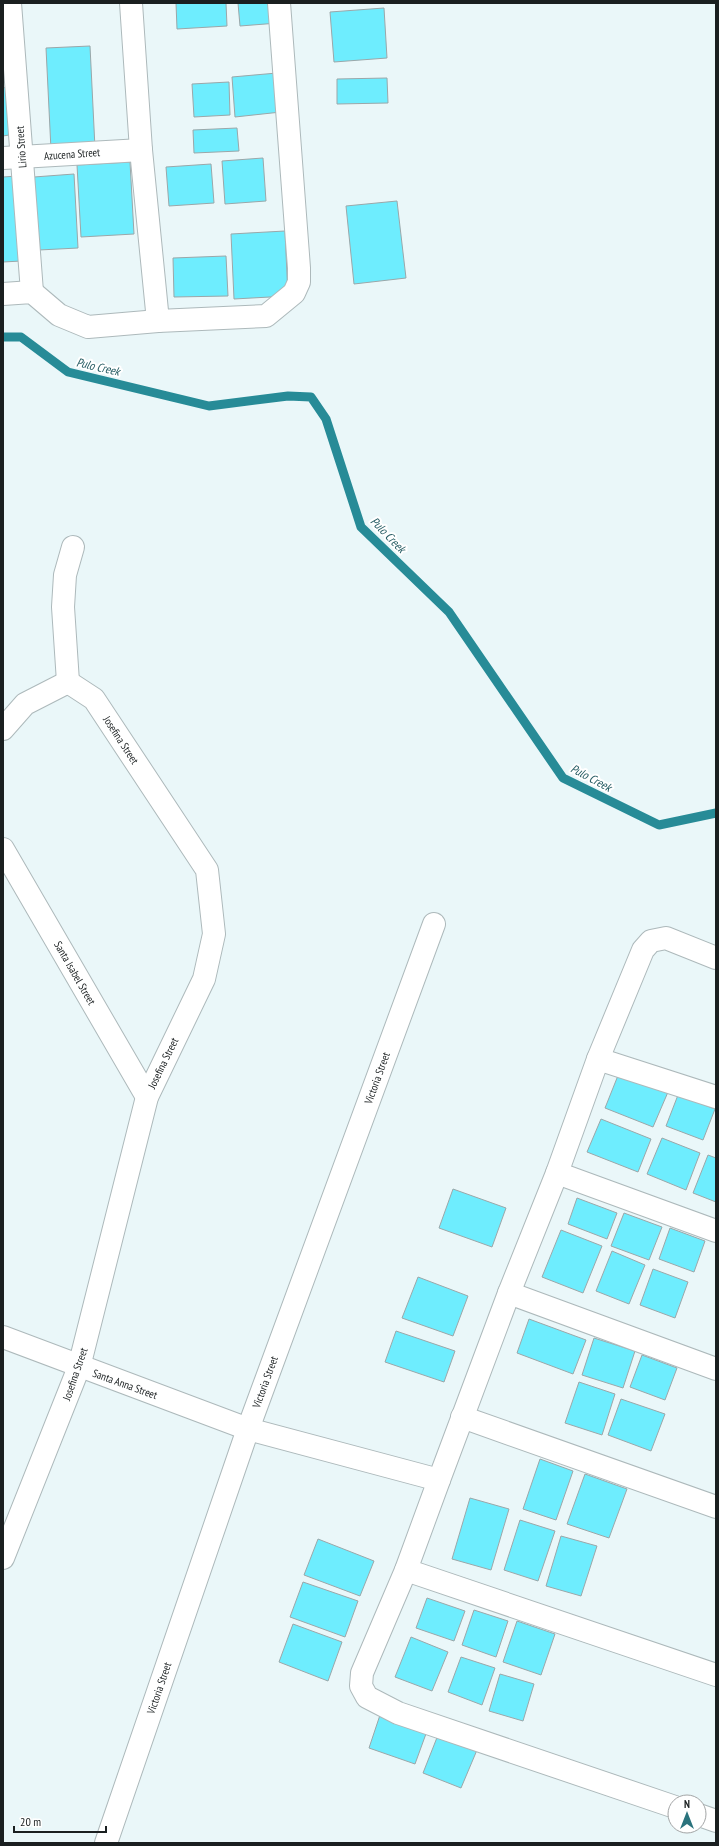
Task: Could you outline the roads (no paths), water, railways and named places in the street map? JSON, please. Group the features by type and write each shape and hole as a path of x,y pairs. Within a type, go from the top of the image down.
{"street":[{"path":"131,3 141,150 158,321"},
{"path":"3,294 32,292 59,315 88,327 158,321 266,316 294,293 298,282 298,268 279,3"},
{"name":"Lirio Street","path":"8,10 12,158 32,292"},
{"name":"Azucena Street","path":"12,158 141,150"},
{"path":"3,729 25,704 68,682 63,607 65,575 73,547"},
{"name":"Josefina Street","path":"3,1558 79,1367 147,1097 204,979 214,934 207,870 94,699 68,682"},
{"name":"Santa Isabel Street","path":"3,850 147,1097"},
{"name":"Victoria Street","path":"106,1843 248,1429 434,924"},
{"path":"667,1804 398,1713 367,1697 360,1686 362,1673 406,1570 462,1416 557,1173 598,1059 643,950 652,941 666,938 716,958"},
{"path":"598,1059 716,1097"},
{"path":"557,1173 716,1231"},
{"path":"509,1293 716,1369"},
{"name":"Santa Anna Street","path":"3,1337 79,1367 248,1429 439,1480"},
{"path":"462,1416 716,1507"},
{"path":"406,1570 716,1675"}],"waterway":[{"name":"Pulo Creek","path":"3,337 21,337 68,372 209,406 288,396 311,397 326,419 361,527 449,612 563,778 659,825 716,813"}]}
